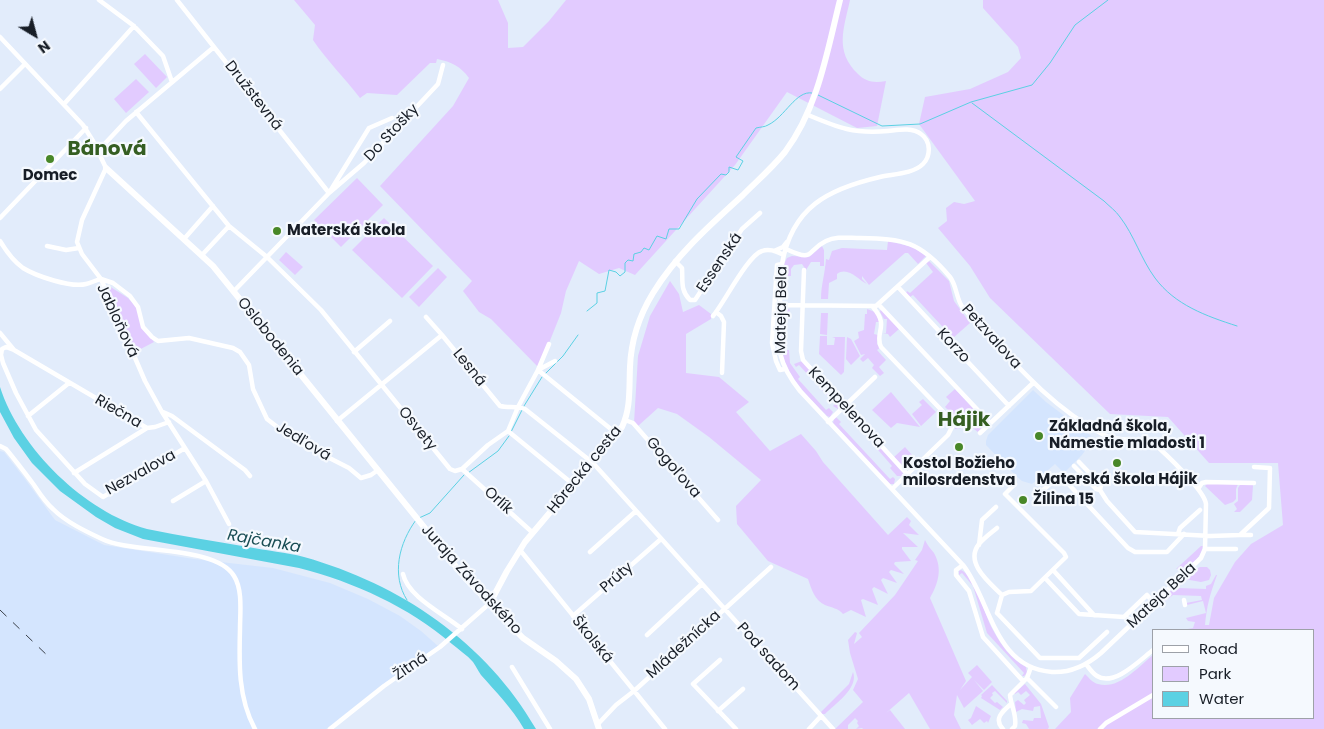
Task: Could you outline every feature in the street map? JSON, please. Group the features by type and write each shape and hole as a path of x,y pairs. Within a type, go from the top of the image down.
{"street":[{"path":"99,0 134,26 163,56 172,82"},
{"name":"Družstevná","path":"177,0 329,193"},
{"name":"Hôrecká cesta","path":"490,603 520,550 617,434 625,420 629,404 631,350 635,332 654,292 675,261 701,233 775,164 792,142 808,115 840,0"},
{"path":"64,104 134,26"},
{"path":"0,37 86,128 106,168 82,220 77,242 79,248 66,250 47,246"},
{"path":"98,151 136,112 214,47"},
{"path":"0,89 25,64"},
{"name":"Do Stošky","path":"234,291 329,193 364,163 438,84 443,65"},
{"name":"Osvety","path":"136,112 230,226 267,257 314,302 450,469 465,472"},
{"name":"Mateja Bela","path":"808,115 854,132 902,130 917,132 926,140 929,152 924,164 914,170 855,183 827,194 803,216 789,240 782,264 780,305 777,317 779,349 785,369 800,391 828,422 963,565 976,585 996,632 1011,652 1031,667 1049,671 1063,671 1086,664 1108,646 1198,562 1205,549 1206,498 1194,484"},
{"name":"Do Stošky","path":"329,193 369,128 392,118"},
{"path":"0,218 86,128"},
{"name":"Oslobodenia","path":"106,168 202,254 234,291 417,519"},
{"path":"184,238 213,206"},
{"name":"Essenská","path":"675,261 682,268 684,293 690,300 695,300 742,229 760,213"},
{"path":"754,218 759,223"},
{"path":"202,254 230,226"},
{"name":"Petzvalova","path":"786,250 799,255 806,255 823,242 832,239 889,239 910,244 930,257 952,280 963,308 1033,383 1054,401 1106,436 1144,440 1153,443 1194,484"},
{"path":"722,373 724,322 722,316 715,314 754,255 762,251 774,251 783,247 789,240"},
{"name":"Jabloňová","path":"0,241 10,256 23,268 58,282 85,285 101,279 144,381 206,481 229,524"},
{"name":"Jedľová","path":"79,248 101,279 113,283 130,296 138,307 143,327 152,337 158,341 189,338 233,348 240,352 249,365 253,389 267,419 284,433 349,468 362,478 378,470"},
{"path":"774,251 784,256"},
{"path":"780,305 873,307 879,304 930,257"},
{"path":"777,317 777,265 782,264"},
{"name":"Kempelenova","path":"804,270 802,357 806,365 907,474"},
{"name":"Korzo","path":"898,287 1009,406"},
{"name":"Korzo","path":"879,304 990,423"},
{"path":"873,307 882,322 879,343 881,347 952,422 951,431 892,489"},
{"name":"Lesná","path":"426,317 500,406 522,408"},
{"path":"354,352 390,321"},
{"name":"Riečna","path":"0,333 14,350 147,428 155,428 169,422"},
{"path":"337,421 442,335"},
{"path":"542,374 549,344"},
{"path":"14,350 2,349 1,355 16,393 36,430 74,473 147,428"},
{"path":"465,472 488,445 510,433 542,374 555,360"},
{"path":"542,374 617,434"},
{"path":"828,422 876,377"},
{"path":"28,416 70,383"},
{"path":"980,433 1033,383"},
{"name":"Pod sadom","path":"522,408 593,463 833,729"},
{"name":"Jabloňová","path":"162,412 179,421 245,470 250,476"},
{"name":"Gogoľova","path":"625,420 633,423 718,520"},
{"path":"510,433 574,485"},
{"path":"0,446 6,449 54,510 91,533 112,543 154,548 214,560 231,572 237,582 239,597 240,662 243,693 248,714 255,729"},
{"name":"Nezvalova","path":"74,473 85,484 103,496 185,448"},
{"path":"1079,462 1101,485 1100,490"},
{"path":"1074,466 1096,489 1100,490 1107,501 1135,532 1251,535"},
{"path":"1240,535 1269,508 1270,468 1254,467"},
{"name":"Orlík","path":"465,472 533,533"},
{"path":"1042,491 1060,475 1128,548 1135,552 1167,552 1184,534"},
{"path":"172,501 206,481"},
{"path":"1198,489 1202,483 1206,482 1254,483"},
{"path":"1002,595 1009,592 1030,592 1066,557 1064,552 1005,494 1015,484"},
{"path":"996,507 982,520 976,554 977,567 1002,595"},
{"path":"1178,534 1180,528 1200,510"},
{"path":"590,552 636,511"},
{"name":"Juraja Závodského","path":"417,519 466,579 523,638 556,661 576,679 589,699 597,727"},
{"path":"979,545 997,528"},
{"name":"Prúty","path":"573,616 662,539"},
{"path":"1205,549 1236,549"},
{"name":"Školská","path":"520,550 664,729"},
{"path":"963,565 956,570 956,575 969,591 981,634 1025,680 1056,707"},
{"name":"Mládežnícka","path":"597,727 616,705 634,692 771,567"},
{"path":"1054,570 1094,614"},
{"path":"403,574 407,585 413,593 460,630"},
{"path":"1045,578 1079,614 1124,617 1135,621"},
{"path":"647,635 702,584"},
{"path":"997,613 1002,595"},
{"path":"1124,617 1146,595 1154,603"},
{"name":"Žitná","path":"330,729 384,686 444,644 490,603"},
{"path":"989,616 997,613"},
{"path":"997,613 1040,658 1037,669"},
{"name":"Mateja Bela","path":"1040,658 1076,659 1107,632"},
{"path":"1100,638 1108,646"},
{"path":"1086,664 1097,676 1109,679 1125,672 1152,651"},
{"path":"720,660 693,684 736,729"},
{"path":"1012,729 1016,721 1011,704 1012,692 1025,680 1031,667"},
{"path":"512,668 550,729"},
{"path":"718,711 743,689"},
{"path":"1100,729 1106,723 1152,696"},
{"path":"1003,729 998,721 999,716 1011,704"},
{"path":"809,729 821,716"}],"shaded area":[{"name":"Základná škola, Námestie mladosti 1","path":"1033,390 1094,438 1082,455 1064,473 1055,464 1032,484 1022,481 1016,476 986,445 986,441 988,435"},
{"path":"0,451 4,452 55,520 104,545 194,559 273,568 330,583 368,599 400,616 438,646 379,687 326,729 0,729"}],"green space":[{"path":"294,0 498,0 508,23 508,48 523,47 549,21 566,0 850,0 843,39 846,57 864,79 874,82 886,81 877,126 857,128 787,92 735,165 635,275 619,268 599,274 579,261 566,291 561,313 539,368 491,319 479,312 463,291 472,281 380,186 453,106 469,78 455,65 437,59 436,63 430,63 397,95 367,93 360,98 313,40 315,25"},
{"path":"983,0 1324,0 1324,729 1055,729 1071,712 1070,698 1085,674 1096,683 1113,684 1135,671 1152,656 1152,719 1314,719 1314,629 1188,629 1193,628 1195,622 1188,621 1186,618 1206,613 1203,601 1187,605 1186,603 1202,600 1201,596 1173,595 1155,609 1153,607 1176,586 1178,588 1206,589 1206,586 1211,584 1217,575 1207,611 1205,625 1209,625 1214,598 1235,562 1251,544 1283,525 1278,463 1209,463 1168,417 1110,414 990,298 970,266 938,228 947,221 946,208 954,202 964,204 975,201 919,124 925,97 970,89 1008,72 1021,58 1018,47 983,8"},
{"path":"145,54 167,77 156,88 134,64"},
{"path":"136,79 149,92 126,113 114,99"},
{"path":"357,178 383,205 341,247 314,220"},
{"path":"384,218 433,266 402,298 352,250"},
{"path":"888,241 913,247 926,256 918,264 908,253 905,253 869,285 862,276 862,279 867,284 853,274 841,272 837,274 837,279 829,283 828,299 821,299 826,259 829,260 832,251 842,248 887,250"},
{"path":"822,246 824,250 824,266 820,266 820,262 811,262 806,270 802,264 794,265 791,269 791,276 788,276 787,287 787,274 784,264 787,258 792,256 809,257"},
{"path":"286,252 303,267 295,275 279,260"},
{"path":"929,261 949,281 954,301 970,323 953,338 913,295 910,297 906,293 907,291 910,293 933,272 926,263"},
{"path":"438,268 447,277 419,307 409,297"},
{"path":"670,281 679,294 683,312 699,305 711,314 711,319 686,334 686,373 719,377 749,402 736,412 770,451 801,434 823,462 888,535 907,517 911,521 909,525 919,535 903,533 918,547 902,547 911,561 895,562 894,564 904,574 891,570 889,572 897,583 883,578 881,580 888,594 874,587 872,589 878,605 863,599 861,600 866,617 851,610 843,614 837,609 819,601 808,579 768,561 737,524 736,506 761,480 709,437 677,414 658,408 638,426 634,423 638,356 650,316"},
{"path":"109,286 128,298 137,308 142,327 154,342 135,352 110,297"},
{"path":"789,309 790,311 787,312 786,350 789,350 790,363 800,377 798,379 826,410 829,408 833,412 830,417 800,387 785,361 781,343 782,312"},
{"path":"867,309 875,312 880,322 876,322 874,334 878,335 877,344 880,348 877,350 886,360 879,367 884,373 880,376 872,368 874,365 868,358 863,362 860,359 865,354 861,355 854,341 859,338 858,332 864,330"},
{"path":"881,309 899,329 890,337 888,334 883,333 886,333 887,319 884,319 880,312"},
{"path":"821,313 828,313 827,335 820,334"},
{"path":"820,336 827,336 827,345 834,345 835,338 832,337 845,337 844,372 841,375 819,354"},
{"path":"847,337 851,339 860,356 851,365 846,359"},
{"path":"802,361 840,404 838,409 833,406 835,404 799,365 796,367 794,364"},
{"path":"955,389 984,420 983,428 978,432 971,427 955,429 955,421 951,417 953,415 945,407 950,401 946,397"},
{"path":"891,392 920,427 897,423 891,428 872,410"},
{"path":"923,399 936,412 921,426 912,414 922,405 919,402"},
{"path":"836,417 841,422 839,424 890,479 893,477 895,479 894,484 890,484 833,423"},
{"path":"875,441 903,473 902,476 897,476 890,468 892,466 872,443"},
{"path":"905,447 913,456 903,466 894,457"},
{"path":"1207,484 1238,484 1236,499 1225,505 1205,486"},
{"path":"1240,485 1253,485 1252,500 1240,512 1234,512 1237,509 1234,504 1238,501 1238,488"},
{"path":"925,540 937,559 939,571 937,582 930,598 966,681 960,690 972,677 968,673 977,665 992,682 984,690 974,680 983,691 964,708 957,695 954,715 961,729 930,729 909,693 886,713 890,710 905,729 856,729 859,726 855,718 848,725 848,729 835,729 863,702 853,690 858,679 848,640 855,632 857,633 854,644 862,637 859,633 895,595 918,561 915,560 922,550"},
{"path":"1203,546 1202,551 1194,562 1186,567 1176,569"},
{"path":"1200,567 1207,567 1210,570 1209,580 1201,582 1184,579 1194,570"},
{"path":"961,570 971,580 999,641 1011,656 1026,667 1027,673 1024,676 1022,676 1024,673 987,633 973,586 962,573 959,575"},
{"path":"853,672 853,684 849,690 840,701 825,714 822,714 821,712 849,684"},
{"path":"1025,684 1041,704 1049,727 1048,729 1029,729 1026,724 1022,723 1023,720 1033,721 1034,718 1041,718 1040,706 1034,707 1033,711 1022,709 1016,712 1015,702 1018,700 1024,705 1026,703 1024,700 1030,695 1026,691 1021,695 1018,692 1014,693"},
{"path":"992,685 1007,701 1007,703 995,691 992,693 993,695 990,698 1003,707 1000,710 981,698 981,695"},
{"path":"976,706 991,716 988,723 987,721 984,723 980,719 972,725 968,720 971,718"}],"water":[{"path":"0,387 23,433 39,455 79,493 101,508 124,521 147,529 297,555 374,583 406,600 437,620 466,643 492,669 516,698 536,729 524,729 509,707 466,655 418,618 380,597 360,588 299,568 143,539 115,528 96,517 60,491 32,463 14,438 0,412"}],"waterway":[{"path":"818,95 882,126 920,124 971,102 1032,85 1050,63 1075,25 1108,0"},
{"path":"587,311 597,303 597,293 605,291 609,270 616,272 620,276 625,272 625,263 628,260 633,261 634,254 641,252 644,248 649,250 657,236 666,239 669,229 679,229 697,199 721,174 726,175 729,172 729,167 738,170 743,161 736,157 756,128 767,126 801,96 806,93 812,93"},
{"path":"972,103 1104,201 1125,224 1155,278 1172,295 1203,314 1237,326"},
{"path":"545,374 563,356 578,335"},
{"path":"511,432 542,377"},
{"path":"468,473 498,451 509,436"},
{"path":"419,518 430,513 464,475"},
{"path":"407,600 399,580 399,559 405,539 416,520"}],"railway":[{"path":"0,610 51,659"}],"place":[{"name":"Domec","path":"50,159"},
{"name":"Materská škola","path":"277,231"},
{"name":"Základná škola, Námestie mladosti 1","path":"1039,436"},
{"name":"Kostol Božieho milosrdenstva","path":"959,447"},
{"name":"Materská škola Hájik","path":"1117,463"},
{"name":"Žilina 15","path":"1023,500"}],"district":[{"name":"Bánová","path":"107,150"},
{"name":"Hájik","path":"964,421"}],"water label":[{"name":"Rajčanka","path":"264,542"}]}
